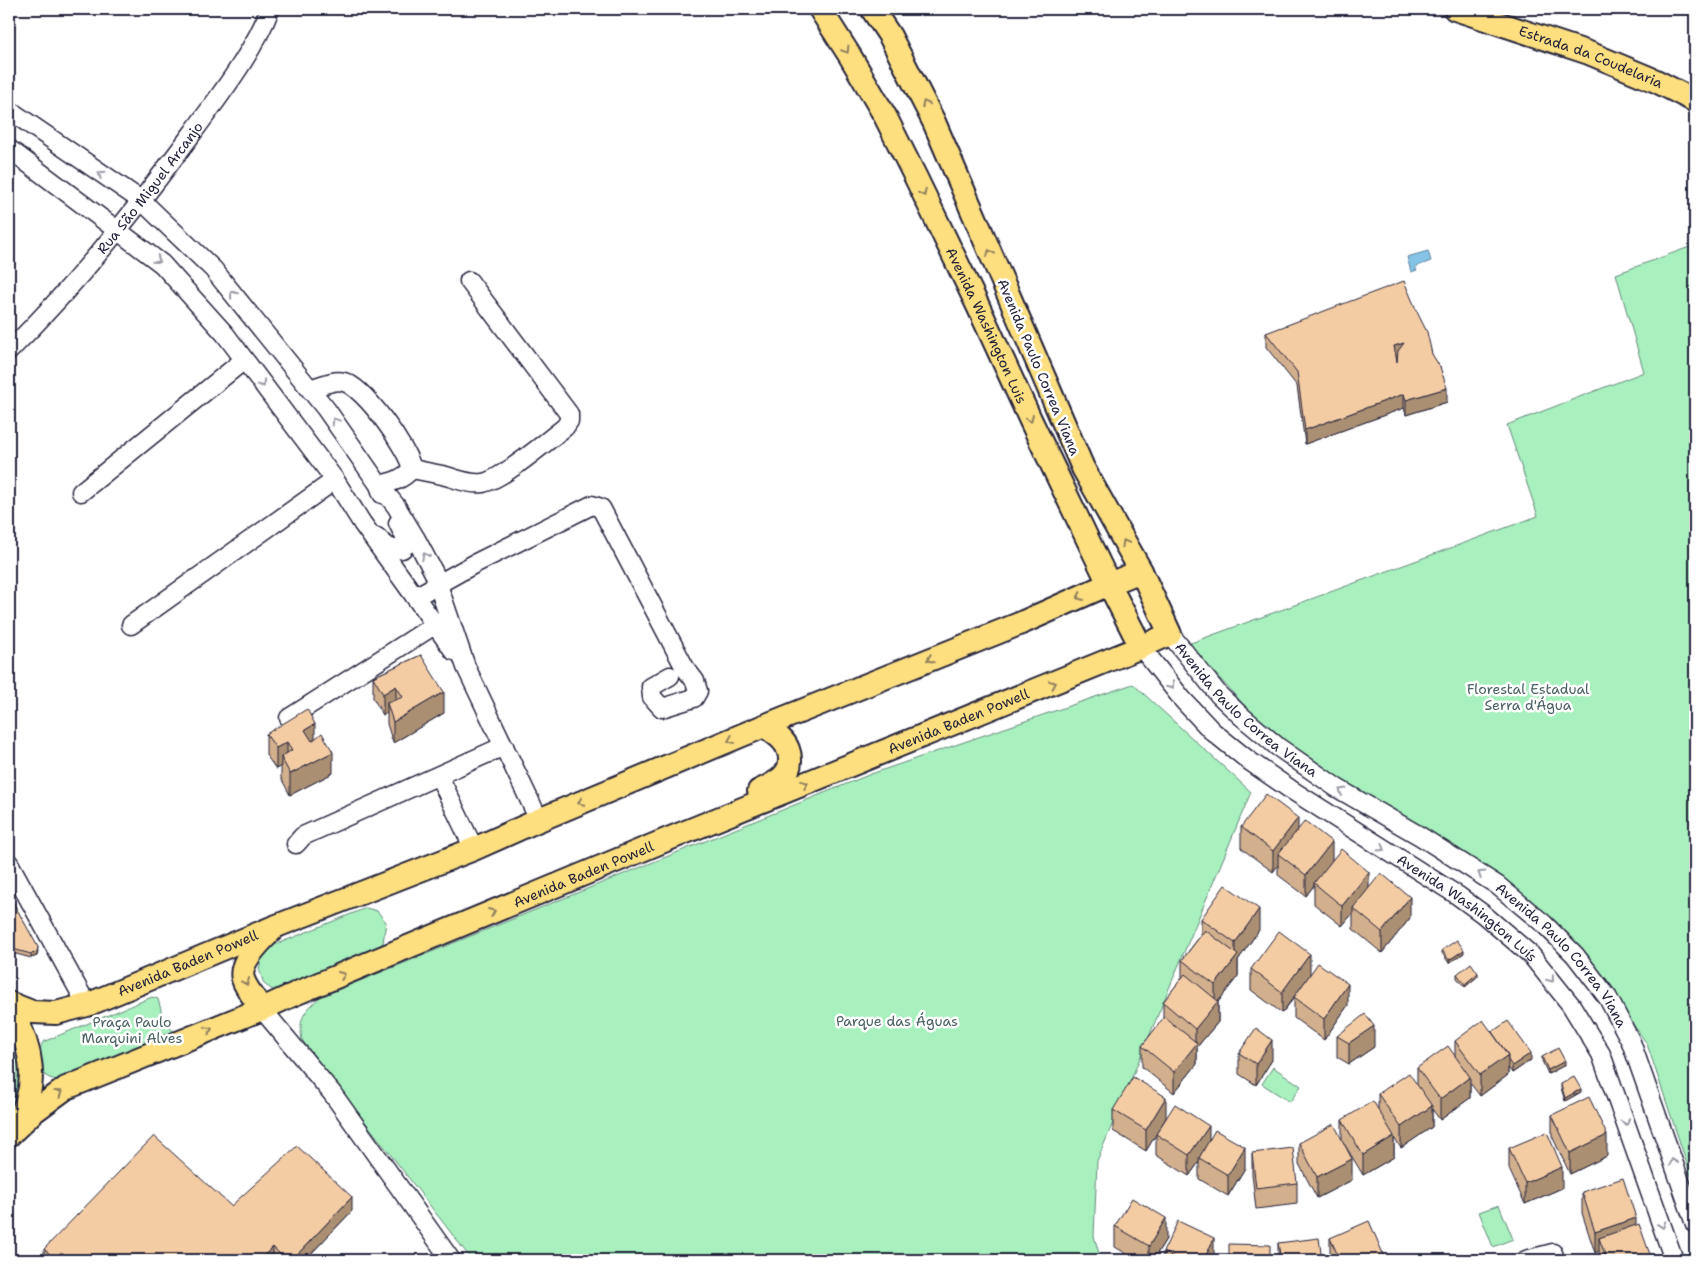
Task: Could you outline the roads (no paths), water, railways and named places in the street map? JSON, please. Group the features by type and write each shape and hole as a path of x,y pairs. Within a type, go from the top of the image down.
{"main road":[{"name":"Avenida Washington Luis","path":"820,9 885,116 974,297 1109,584 1142,647"},
{"name":"Avenida Paulo Correa Viana","path":"872,9 890,36 934,122 1083,468 1141,571 1170,634"},
{"name":"Estrada da Coudelaria","path":"1455,9 1589,53 1695,101"},
{"name":"Avenida Baden Powell","path":"9,1005 32,1012 56,1013 86,1005 274,927 474,848 764,726 1019,624 1141,571"},
{"name":"Avenida Baden Powell","path":"9,1135 32,1113 66,1088 1170,634"},
{"path":"666,840 706,814 777,782 786,774 790,765 788,748 783,741 764,726"},
{"path":"262,1009 243,980 242,969 254,950 274,927"},
{"path":"9,1005 23,1033 32,1064 32,1080 28,1099 9,1135"}],"street":[{"name":"Rua São Miguel Arcanjo","path":"9,351 75,280 142,201 223,91 263,27 270,9"},
{"path":"9,110 142,201 213,269 326,409 396,506 434,573 438,585 442,620 539,820"},
{"path":"9,150 119,230 162,264 226,334 335,480 362,523 415,597 442,620"},
{"path":"412,469 466,482 482,483 492,480 565,427 569,421 570,414 469,280"},
{"path":"81,492 244,360"},
{"path":"310,389 334,382 344,382 357,388 376,410 401,445 410,460 412,469"},
{"path":"379,485 405,478 412,469"},
{"path":"131,625 335,480"},
{"path":"362,523 384,545 396,550 402,549 406,545 406,537 379,485"},
{"path":"415,597 476,562 592,505 601,508 685,668 695,681 698,691 694,698 662,708 652,697 651,687 670,676"},
{"path":"289,718 442,620"},
{"name":"Avenida Paulo Correa Viana","path":"1170,634 1219,696 1278,747 1337,788 1420,836 1497,885 1544,924 1575,955 1608,998 1631,1042 1695,1224"},
{"name":"Avenida Washington Luís","path":"1142,647 1182,700 1212,731 1248,760 1290,789 1457,895 1504,930 1531,955 1571,1005 1601,1054 1674,1260"},
{"path":"296,844 303,836 504,746"},
{"path":"439,776 474,848"},
{"path":"9,863 86,1005"},
{"path":"262,1009 332,1094 451,1260"},
{"path":"1526,1260 1553,1253 1555,1260"}],"water":[{"path":"1428,251 1431,261 1415,267 1417,270 1411,272 1407,257"}],"park label":[{"name":"Florestal Estadual Serra d'Água","path":"1528,698"},
{"name":"Parque das Águas","path":"897,1021"},
{"name":"Praça Paulo Marquini Alves","path":"132,1030"}]}
